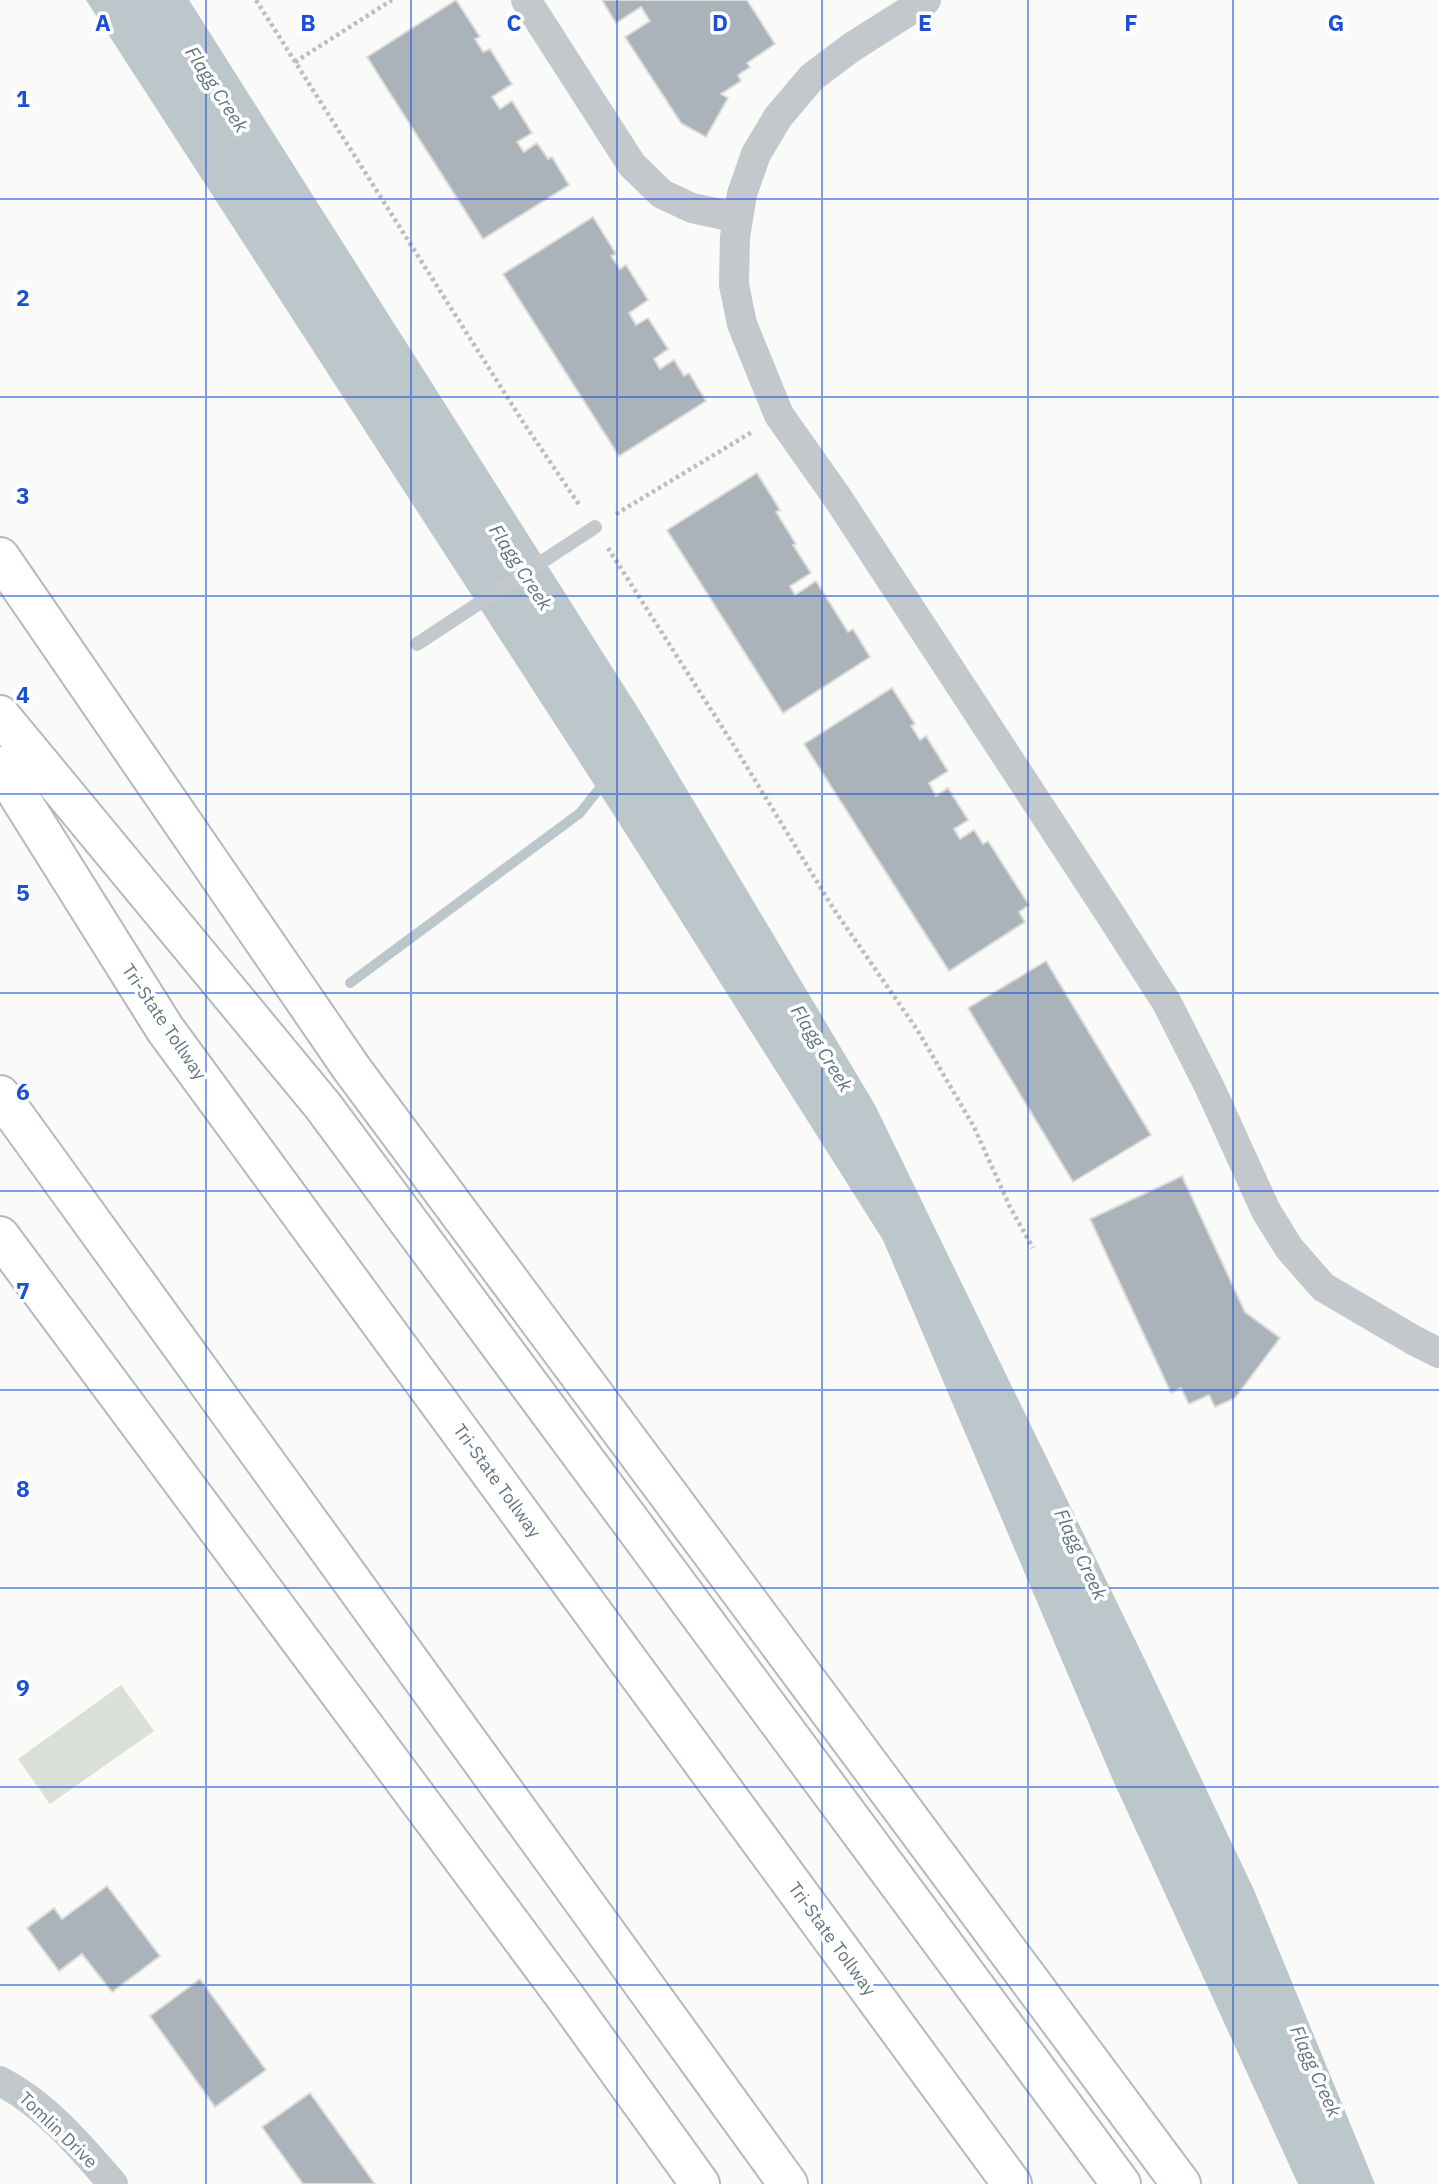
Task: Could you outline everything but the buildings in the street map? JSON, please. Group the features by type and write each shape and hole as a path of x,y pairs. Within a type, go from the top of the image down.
{"highway":[{"path":"0,557 352,1069 1181,2184"},
{"path":"0,715 323,1106 1121,2184"},
{"name":"Tri-State Tollway","path":"0,766 165,1029 1012,2184"},
{"path":"0,1095 788,2184"},
{"path":"0,1236 541,1964 700,2184"}],"street":[{"path":"526,0 632,165 662,194 692,208 738,218"},
{"path":"926,0 852,47 812,77 778,117 756,154 741,194 734,237 734,285 742,324 779,415 837,497 1167,1003 1210,1088 1266,1211 1289,1248 1323,1287 1439,1353"},
{"name":"Tomlin Drive","path":"0,2081 21,2092 81,2146 113,2184"}],"lane":[{"path":"417,644 594,527"}],"path":[{"path":"256,0 523,422 594,527 736,749 833,908 918,1031 974,1127 1010,1207 1033,1248"},
{"path":"295,62 392,0"},
{"path":"594,527 779,415"}],"shaded area":[{"path":"121,1685 154,1731 50,1804 18,1759"}],"water":[{"name":"Flagg Creek","path":"86,0 189,0 643,716 875,1105 1254,1890 1375,2184 1298,2184 1112,1778 883,1240 621,826"}],"waterway":[{"path":"350,983 580,813 607,779"}]}
